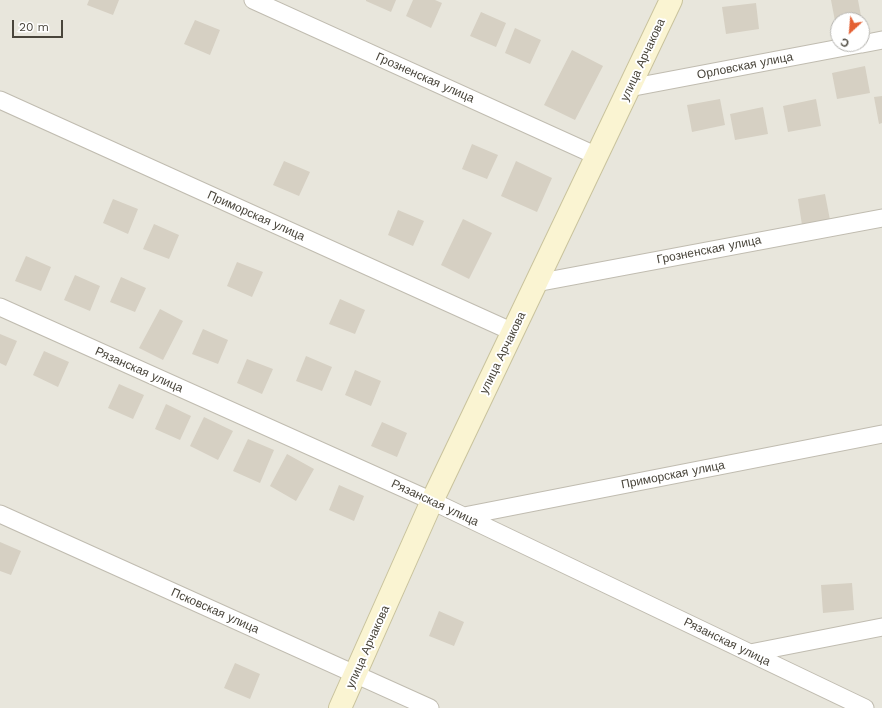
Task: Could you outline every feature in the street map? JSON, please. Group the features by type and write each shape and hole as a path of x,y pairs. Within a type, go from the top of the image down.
{"street":[{"name":"Грозненская улица","path":"253,0 597,156"},
{"name":"улица Арчакова","path":"340,708 432,501 671,0"},
{"name":"Орловская улица","path":"870,42 882,40"},
{"name":"Орловская улица","path":"629,88 830,50"},
{"name":"Приморская улица","path":"0,100 513,332"},
{"name":"Грозненская улица","path":"536,282 882,218"},
{"name":"Рязанская улица","path":"0,307 432,501 750,653 846,704 865,708"},
{"name":"Приморская улица","path":"464,516 882,434"},
{"name":"Псковская улица","path":"0,514 430,708"},
{"path":"750,653 882,627"}],"shaded area":[{"path":"0,0 882,0 882,708 0,708"}],"building":[{"path":"89,0 119,0 113,15 87,5"},
{"path":"366,0 396,0 391,12"},
{"path":"413,0 435,0 442,3 431,28 406,16"},
{"path":"831,0 858,0 860,12 833,12"},
{"path":"756,3 759,29 726,34 722,7"},
{"path":"481,12 506,23 496,47 470,36"},
{"path":"195,20 220,30 210,55 184,44"},
{"path":"515,28 541,40 530,64 505,53"},
{"path":"572,50 603,66 575,120 544,105"},
{"path":"865,66 870,93 837,99 832,73"},
{"path":"882,96 882,123 879,124 874,97"},
{"path":"720,99 725,125 692,132 687,105"},
{"path":"816,99 821,126 788,132 783,106"},
{"path":"763,107 768,134 735,140 730,114"},
{"path":"472,144 498,155 487,179 462,169"},
{"path":"284,161 310,172 299,196 273,185"},
{"path":"516,161 552,178 537,212 501,196"},
{"path":"825,194 830,220 802,225 798,199"},
{"path":"113,199 138,209 128,234 103,223"},
{"path":"398,210 424,221 413,246 388,235"},
{"path":"463,219 492,233 469,279 441,265"},
{"path":"154,224 179,235 169,259 143,249"},
{"path":"26,256 51,267 41,291 15,281"},
{"path":"237,262 263,272 252,297 227,286"},
{"path":"75,275 100,286 90,311 64,300"},
{"path":"121,277 146,288 135,312 110,302"},
{"path":"340,299 365,310 355,334 329,324"},
{"path":"160,309 183,321 163,360 139,348"},
{"path":"203,329 228,340 218,364 192,354"},
{"path":"0,334 17,341 6,366 0,363"},
{"path":"44,351 69,362 58,387 33,375"},
{"path":"306,356 332,367 322,391 296,381"},
{"path":"247,359 273,369 262,394 237,383"},
{"path":"355,370 381,381 371,406 345,395"},
{"path":"119,384 144,395 133,419 108,408"},
{"path":"166,404 191,416 180,440 155,429"},
{"path":"204,417 233,431 218,460 190,446"},
{"path":"382,422 407,433 397,457 371,446"},
{"path":"248,439 274,450 260,483 233,471"},
{"path":"287,454 314,469 296,501 270,486"},
{"path":"339,485 364,496 354,521 329,510"},
{"path":"0,542 21,551 11,575 0,571"},
{"path":"852,583 854,610 823,613 821,585"},
{"path":"439,611 464,622 454,646 429,636"},
{"path":"235,663 260,674 250,699 224,688"}]}
